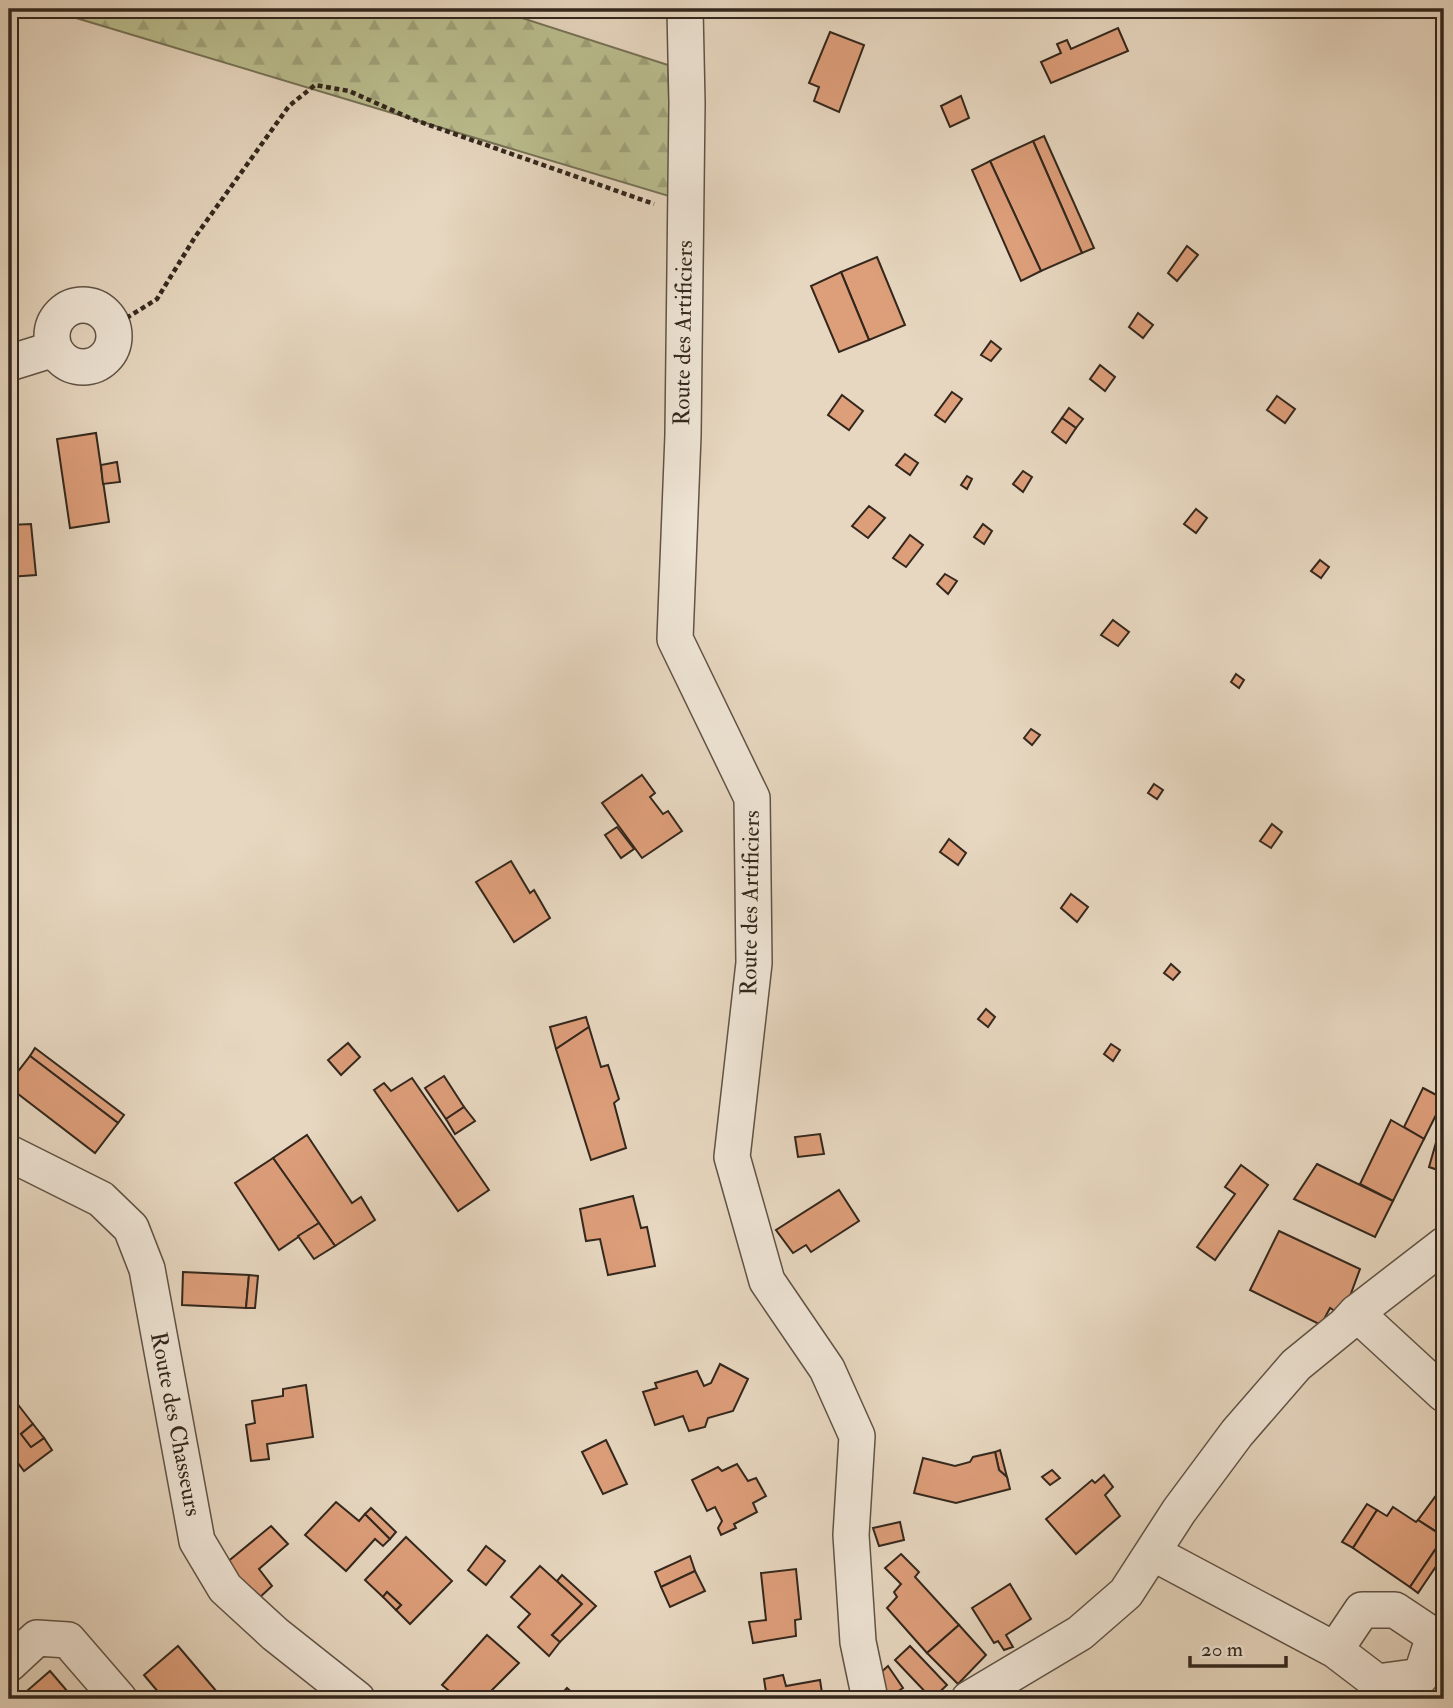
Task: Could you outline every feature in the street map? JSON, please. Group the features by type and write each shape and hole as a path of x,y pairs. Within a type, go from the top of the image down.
{"street":[{"name":"Route des Artificiers","path":"685,9 687,103 683,435 675,639 752,799 754,963 732,1157 766,1282 827,1369 857,1436 851,1535 858,1642 870,1699"},
{"path":"9,363 54,349 69,364 89,367 106,357 114,337 112,327"},
{"name":"Route des Chasseurs","path":"9,1153 101,1199 131,1228 147,1269 197,1541 225,1588 275,1634 357,1699"},
{"path":"969,1699 1080,1633 1126,1593 1179,1511 1237,1433 1296,1365 1356,1313 1444,1245"},
{"path":"1356,1313 1444,1394"},
{"path":"1153,1553 1335,1650"},
{"path":"9,1664 37,1638 68,1640 119,1699"}],"path":[{"path":"112,327 157,299 195,237 289,106 315,85 349,91 412,119 685,215"}],"green space":[{"path":"46,9 494,9 668,65 672,197"}],"building":[{"path":"1118,28 1128,51 1051,83 1041,62 1061,53 1057,44 1067,40 1071,49"},
{"path":"830,32 864,45 839,112 814,101 819,87 809,83"},
{"path":"961,96 969,118 950,127 941,106"},
{"path":"1044,136 1094,248 1082,253 1033,141"},
{"path":"1033,141 1082,253 1041,271 990,161"},
{"path":"990,161 1041,271 1021,281 972,170"},
{"path":"1187,246 1198,255 1177,281 1168,273"},
{"path":"877,257 905,325 869,340 841,272"},
{"path":"841,272 869,340 839,352 811,286"},
{"path":"1138,313 1153,325 1143,338 1129,327"},
{"path":"991,341 1001,349 991,361 981,355"},
{"path":"1100,365 1115,377 1105,391 1090,379"},
{"path":"952,392 962,399 945,422 935,415"},
{"path":"842,395 863,411 849,430 828,415"},
{"path":"1277,396 1295,409 1285,423 1267,410"},
{"path":"1069,408 1083,419 1076,428 1062,418"},
{"path":"1062,418 1076,428 1066,443 1052,432"},
{"path":"96,433 109,522 70,528 57,439"},
{"path":"905,454 918,463 910,475 896,465"},
{"path":"117,462 120,482 103,484 101,465"},
{"path":"1023,471 1032,477 1023,492 1013,484"},
{"path":"967,476 972,479 967,489 961,485"},
{"path":"869,506 885,518 868,538 852,526"},
{"path":"1196,509 1207,518 1196,533 1184,524"},
{"path":"31,524 36,575 9,577 9,525"},
{"path":"983,524 992,531 984,544 974,537"},
{"path":"910,535 923,545 906,567 893,558"},
{"path":"1320,560 1329,567 1321,578 1311,571"},
{"path":"945,574 957,581 948,594 937,584"},
{"path":"1113,620 1129,632 1118,646 1101,635"},
{"path":"1236,674 1244,680 1239,688 1231,682"},
{"path":"1031,729 1040,735 1032,745 1024,738"},
{"path":"642,775 655,793 650,797 663,814 668,811 682,831 642,858 602,803"},
{"path":"1154,784 1163,790 1157,799 1148,793"},
{"path":"1272,824 1282,832 1271,848 1260,841"},
{"path":"617,827 634,849 621,858 605,835"},
{"path":"949,839 966,853 958,865 940,852"},
{"path":"511,861 530,893 534,890 550,918 514,942 476,882"},
{"path":"1071,894 1088,907 1077,922 1061,908"},
{"path":"1171,964 1180,972 1173,980 1164,973"},
{"path":"986,1009 995,1017 988,1027 978,1019"},
{"path":"586,1017 589,1027 556,1049 550,1027"},
{"path":"589,1027 601,1067 608,1065 619,1099 614,1103 626,1148 591,1160 556,1049"},
{"path":"348,1043 360,1057 341,1075 328,1060"},
{"path":"1111,1044 1120,1050 1113,1061 1104,1054"},
{"path":"35,1048 124,1115 118,1123 30,1056"},
{"path":"30,1056 118,1123 95,1153 9,1087 9,1083"},
{"path":"444,1076 464,1107 446,1119 425,1088"},
{"path":"412,1078 489,1190 458,1211 374,1090 384,1083 391,1091"},
{"path":"1423,1088 1444,1099 1424,1139 1404,1127"},
{"path":"464,1107 475,1121 455,1134 446,1119"},
{"path":"1391,1120 1424,1139 1393,1201 1360,1184"},
{"path":"820,1134 824,1154 798,1157 795,1137"},
{"path":"307,1135 352,1203 361,1197 375,1220 335,1246 273,1158"},
{"path":"1437,1139 1444,1141 1444,1172 1429,1167"},
{"path":"273,1158 319,1223 279,1250 235,1183"},
{"path":"1317,1164 1393,1201 1375,1237 1294,1199"},
{"path":"1241,1165 1268,1185 1215,1260 1197,1247 1235,1194 1225,1187"},
{"path":"839,1190 859,1221 811,1252 806,1245 793,1253 776,1230"},
{"path":"633,1196 641,1228 647,1227 655,1266 608,1275 600,1239 586,1241 580,1209"},
{"path":"319,1223 335,1246 314,1259 298,1236"},
{"path":"1279,1231 1360,1269 1346,1307 1338,1313 1330,1308 1321,1325 1250,1290"},
{"path":"183,1272 249,1275 246,1308 182,1305"},
{"path":"249,1275 258,1276 255,1308 246,1308"},
{"path":"720,1364 748,1379 733,1411 708,1418 705,1427 689,1431 683,1416 655,1425 643,1392 657,1388 655,1383 697,1371 704,1386 711,1383"},
{"path":"306,1385 313,1437 267,1444 269,1459 251,1461 246,1425 255,1423 252,1401 283,1396 283,1389"},
{"path":"16,1402 33,1424 21,1434 31,1447 44,1438 52,1450 24,1471 9,1451 9,1407"},
{"path":"33,1424 44,1438 31,1447 21,1434"},
{"path":"606,1440 627,1484 603,1494 582,1452"},
{"path":"1000,1450 1007,1477 999,1470 995,1452"},
{"path":"995,1452 999,1470 1007,1477 1010,1489 956,1503 914,1493 923,1458 955,1466 970,1462 973,1457"},
{"path":"737,1464 748,1481 756,1478 766,1496 753,1503 757,1512 734,1524 736,1528 721,1535 718,1528 722,1521 715,1507 707,1511 692,1480 718,1467 722,1471"},
{"path":"1052,1470 1060,1478 1050,1485 1042,1477"},
{"path":"1104,1475 1113,1487 1105,1495 1120,1516 1076,1554 1046,1519 1092,1480 1095,1483"},
{"path":"1441,1490 1444,1492 1444,1504 1435,1497"},
{"path":"1435,1497 1444,1504 1442,1535 1418,1520"},
{"path":"336,1502 359,1521 365,1514 390,1539 383,1546 375,1539 346,1571 305,1535"},
{"path":"1367,1504 1377,1510 1353,1548 1342,1542"},
{"path":"1393,1507 1444,1537 1443,1556 1435,1550 1410,1587 1353,1548 1377,1510 1387,1516"},
{"path":"371,1508 396,1532 390,1539 365,1514"},
{"path":"900,1522 904,1540 879,1546 873,1528"},
{"path":"271,1526 288,1544 259,1569 272,1586 258,1599 226,1563"},
{"path":"406,1537 452,1581 410,1624 396,1610 401,1605 387,1592 383,1597 365,1580"},
{"path":"486,1546 505,1561 486,1585 468,1570"},
{"path":"1435,1550 1443,1556 1418,1593 1410,1587"},
{"path":"901,1554 919,1572 915,1577 959,1625 927,1653 887,1608 897,1597 894,1592 901,1584 885,1568"},
{"path":"690,1556 695,1571 661,1587 655,1572"},
{"path":"540,1566 582,1604 552,1635 560,1642 549,1656 518,1627 530,1614 511,1597"},
{"path":"796,1569 801,1619 795,1620 796,1636 753,1643 749,1622 766,1620 761,1573"},
{"path":"695,1571 705,1591 670,1607 661,1587"},
{"path":"562,1575 596,1606 560,1642 552,1635 582,1604 557,1581"},
{"path":"1010,1584 1031,1619 1006,1635 1013,1647 1004,1650 998,1641 994,1643 972,1608"},
{"path":"387,1592 401,1605 396,1610 383,1597"},
{"path":"959,1625 986,1655 958,1684 927,1653"},
{"path":"487,1635 519,1663 490,1692 496,1699 459,1699 442,1685"},
{"path":"178,1646 223,1699 164,1699 144,1675"},
{"path":"910,1646 947,1685 932,1699 895,1660"},
{"path":"888,1666 903,1688 886,1699 879,1674"},
{"path":"50,1671 74,1699 20,1697"},
{"path":"783,1675 786,1686 820,1680 823,1699 767,1699 764,1679"},
{"path":"567,1688 578,1698 557,1699"}]}
